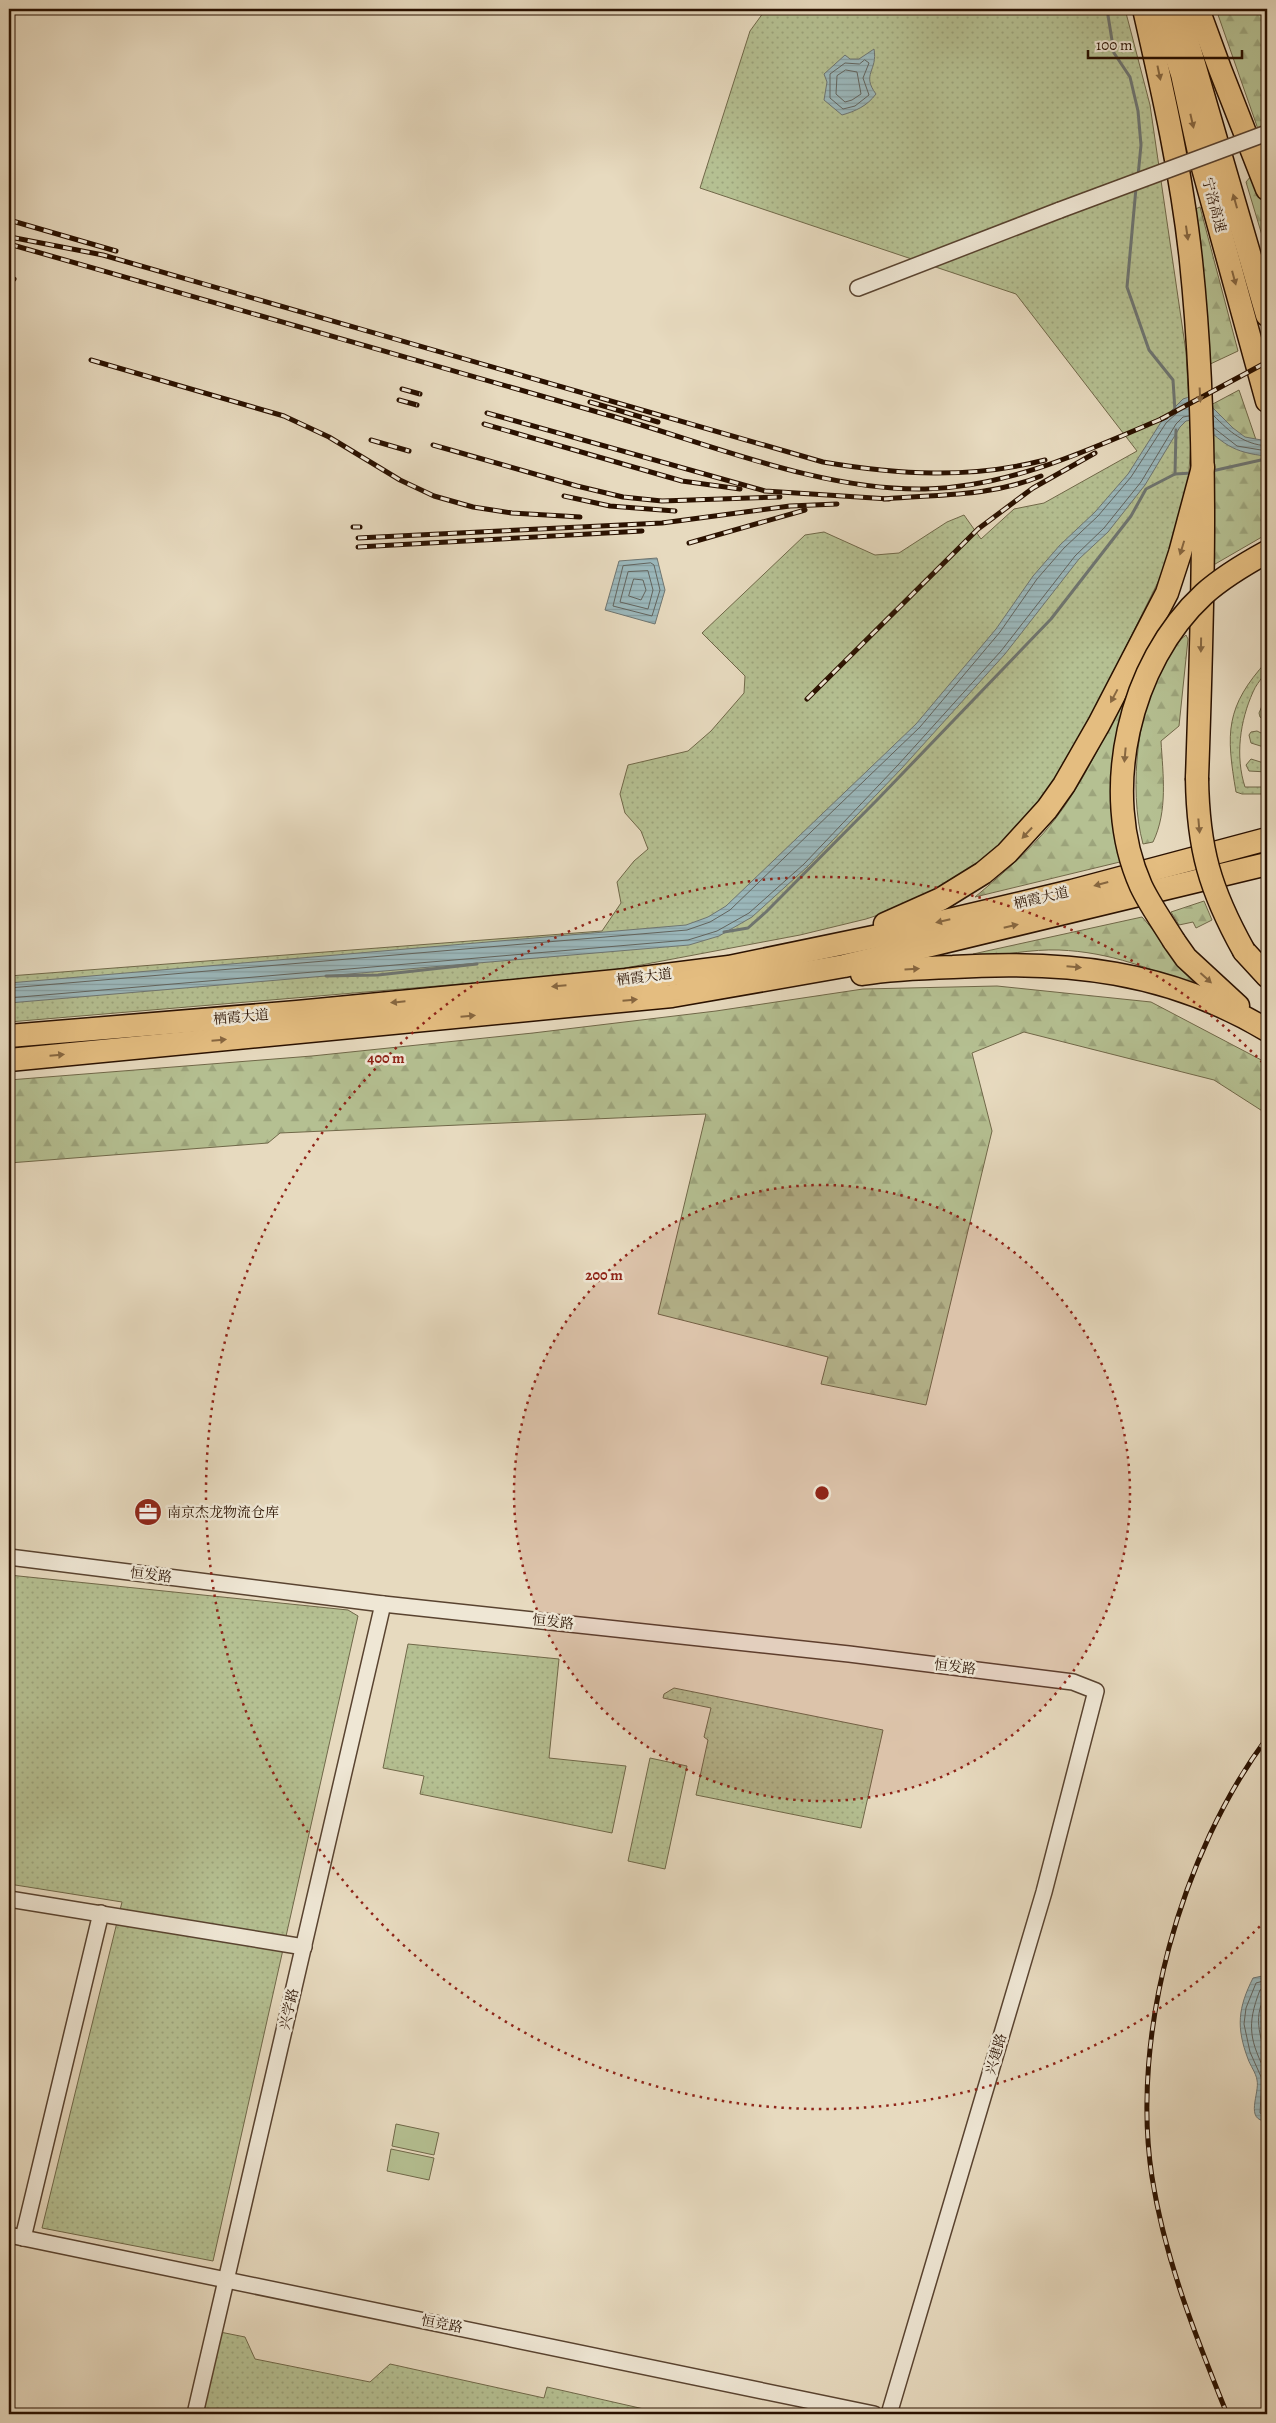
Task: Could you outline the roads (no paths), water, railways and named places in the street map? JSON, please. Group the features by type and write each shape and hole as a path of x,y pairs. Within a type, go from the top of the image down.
{"highway":[{"path":"1144,9 1162,87 1190,260 1197,338 1203,468 1197,778 1199,831 1205,861 1224,914 1244,951 1267,976"},
{"name":"宁洛高速","path":"1161,9 1182,74 1200,157 1267,401"},
{"name":"宁洛高速","path":"1178,9 1267,315"},
{"path":"1198,9 1267,189"},
{"path":"595,983 883,925 942,899 983,873 1007,853 1029,831 1064,785 1167,593 1203,468"},
{"path":"1267,552 1221,580 1203,596 1171,635 1149,672 1135,705 1129,724 1124,777 1124,823 1141,885 1186,958 1267,1029"},
{"path":"1182,862 1267,833"},
{"name":"栖霞大道","path":"9,1036 297,1012 595,983 729,967 782,957 1072,891 1267,839"},
{"name":"栖霞大道","path":"9,1060 672,996 844,966 1267,865"},
{"path":"672,996 753,990 878,972 927,968 1004,965 1068,966 1116,972 1157,982 1215,1002 1267,1029"}],"street":[{"path":"858,288 1267,133"},
{"name":"恒发路","path":"9,1557 384,1604 859,1655 1073,1682 1096,1691"},
{"name":"兴学路","path":"195,2414 384,1604"},
{"name":"兴建路","path":"889,2414 1044,1892 1096,1691"},
{"path":"9,1899 304,1947"},
{"path":"16,2237 101,1913"},
{"name":"恒竞路","path":"16,2237 874,2414"}],"water":[{"path":"874,49 875,56 870,82 876,94 861,108 842,115 824,100 827,82 824,74 845,55 850,59 859,59"},
{"path":"1192,396 1211,406 1245,437 1267,441 1267,456 1255,455 1228,445 1198,419 1186,421 1180,427 1145,485 1108,532 1079,559 1005,654 902,768 807,867 752,917 719,936 689,945 9,1003 9,983 686,925 708,917 726,906 916,724 996,629 1033,576 1060,545 1095,512 1128,474 1163,419 1183,399"},
{"path":"657,558 665,590 655,624 605,610 619,561"},
{"path":"1267,1975 1267,2121 1260,2120 1256,2116 1257,2080 1244,2048 1240,2018 1244,1999 1253,1978"}],"waterway":[{"path":"1107,9 1114,53 1130,77 1138,111 1141,145 1138,176"},
{"path":"1136,188 1127,287 1149,350 1173,380 1175,411"},
{"path":"1175,474 1176,430"},
{"path":"1212,471 1261,460"},
{"path":"724,932 748,928 766,912 1051,619 1131,516 1146,489 1175,474 1192,473"},
{"path":"326,976 378,975 477,964"}],"railway":[{"path":"9,220 116,251"},
{"path":"10,237 103,255 823,462 879,470 934,473 990,470 1045,460"},
{"path":"9,244 646,426 765,463 805,474 886,488 925,489 957,487 988,482 1048,465 1166,417"},
{"path":"9,277 14,279"},
{"path":"91,360 284,416 329,437 400,480 434,496 473,507 512,513 580,517"},
{"path":"1161,419 1267,362"},
{"path":"402,389 420,394"},
{"path":"399,400 417,405"},
{"path":"590,402 658,422"},
{"path":"487,413 765,491 889,499"},
{"path":"484,424 682,481 740,489"},
{"path":"371,440 409,451"},
{"path":"433,445 577,486 623,497 662,501 780,497"},
{"path":"807,699 978,529 1033,488 1095,453"},
{"path":"884,499 964,494 1003,488 1041,476"},
{"path":"564,496 610,506 675,511"},
{"path":"358,538 662,523 790,506 837,504"},
{"path":"689,543 805,510"},
{"path":"353,527 360,527"},
{"path":"358,547 642,531"},
{"path":"1227,2414 1183,2298 1173,2268 1158,2208 1152,2177 1147,2122 1149,2065 1156,2006 1169,1947 1187,1890 1210,1835 1236,1784 1267,1738"}],"place":[{"name":"南京杰龙物流仓库","path":"148,1512"}]}
